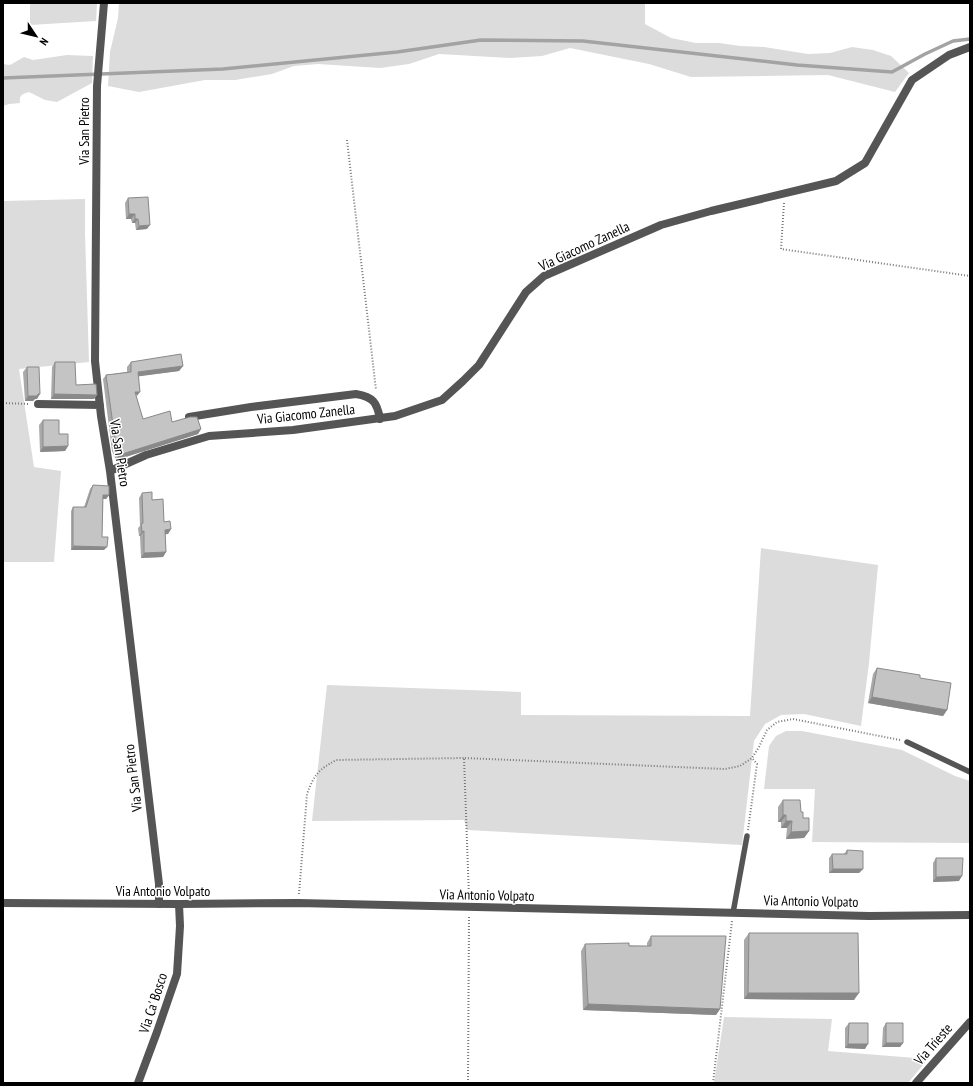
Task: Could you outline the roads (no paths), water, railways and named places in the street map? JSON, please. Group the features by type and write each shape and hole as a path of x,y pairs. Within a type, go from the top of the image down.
{"street":[{"name":"Via San Pietro","path":"104,3 97,86 95,361 110,471 157,868 159,904"},
{"name":"Via Giacomo Zanella","path":"110,471 146,455 209,436 293,430 395,416 442,400 479,365 526,292 544,276 661,225 836,181 865,163 912,80 949,55 970,47"},
{"path":"189,418 244,408 356,394 371,399 377,406 380,418"},
{"path":"41,403 100,405"},
{"name":"Via Antonio Volpato","path":"3,903 298,903 869,916 970,915"},
{"name":"Via Ca' Bosco","path":"138,1083 158,1032 177,974 180,926 179,904"},
{"name":"Via Trieste","path":"916,1083 970,1022"}],"lane":[{"path":"907,742 970,772"},
{"path":"733,913 747,836"}],"waterway":[{"path":"3,78 223,69 397,52 481,40 583,41 797,65 892,72 953,41 970,39"}]}
